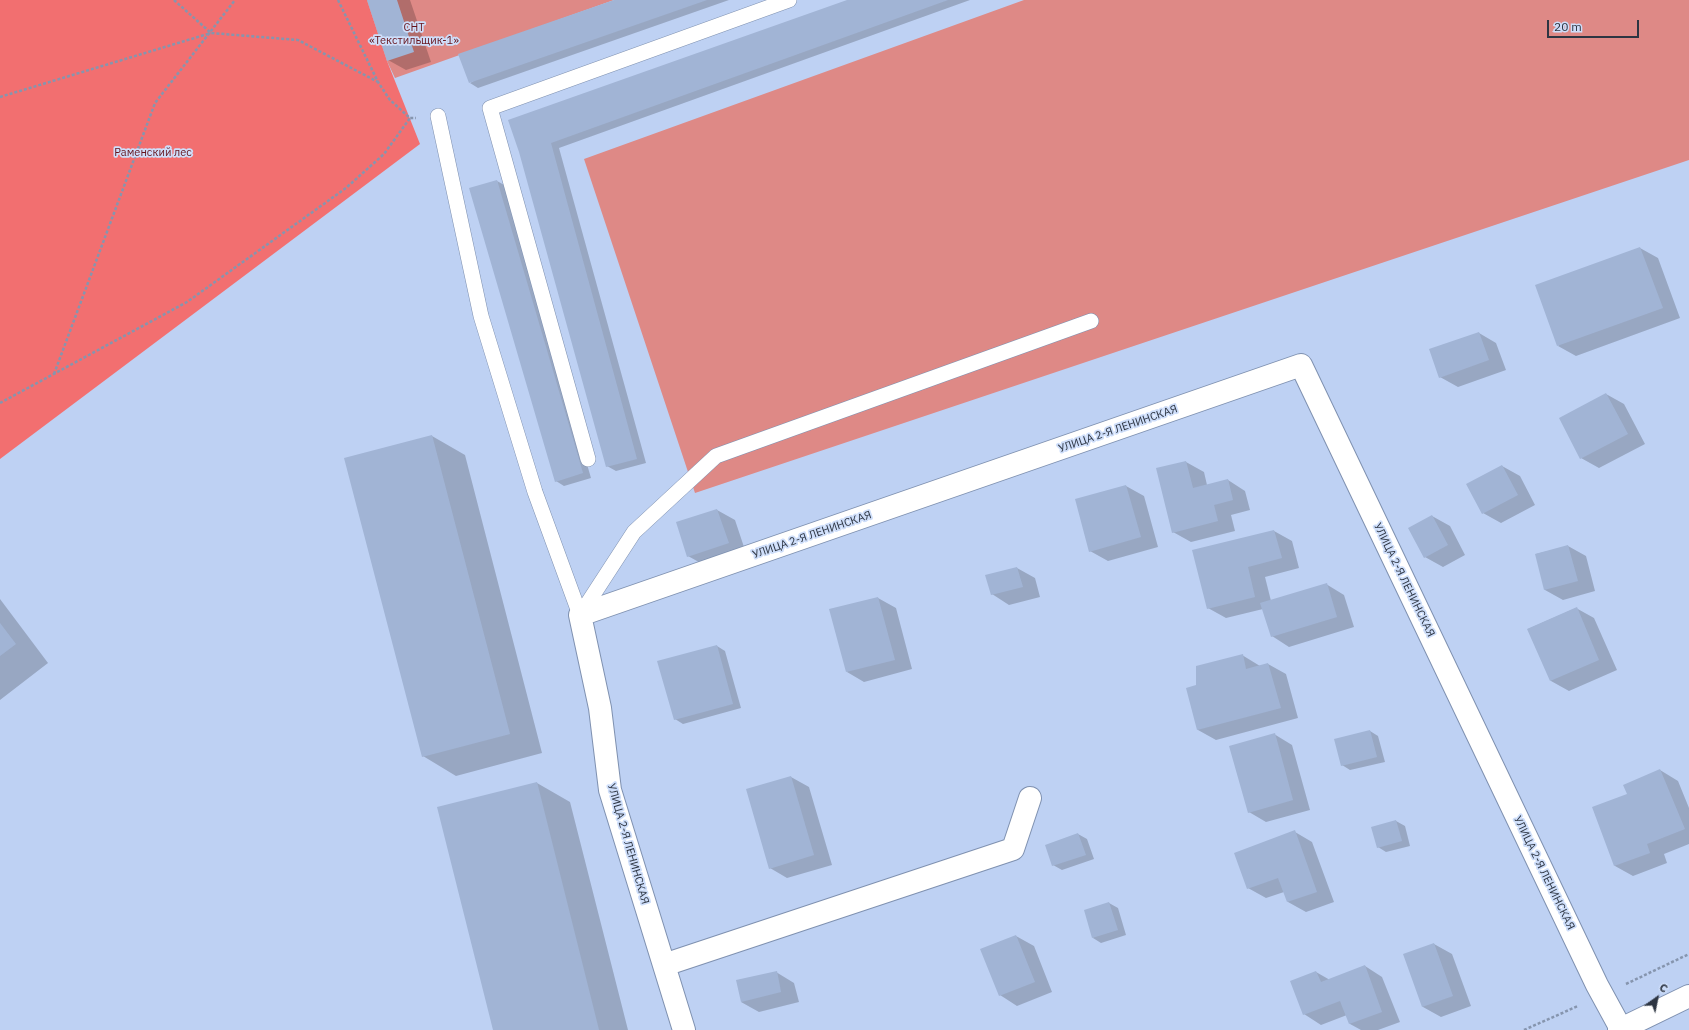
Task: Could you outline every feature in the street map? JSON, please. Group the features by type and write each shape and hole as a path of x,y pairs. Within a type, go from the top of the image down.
{"street":[{"name":"УЛИЦА 2-Я ЛЕНИНСКАЯ","path":"684,1030 610,790 600,708 580,615 1301,365 1597,985 1620,1030"},
{"path":"664,965 1013,849 1030,798"},
{"path":"1620,1030 1689,996"}],"lane":[{"path":"588,459 490,108 789,0"},
{"path":"438,116 481,316 535,492 580,615"},
{"path":"580,615 634,532 716,456 1091,321"}],"path":[{"path":"174,0 211,33"},
{"path":"54,374 155,103 211,33 235,0"},
{"path":"0,403 187,302 346,188 384,154 410,118 390,100 378,82 338,0"},
{"path":"0,97 211,33 298,40 378,82"}],"green space":[{"name":"Раменский лес","path":"0,0 367,0 387,61 420,144 0,459"},
{"name":"СНТ «Текстильщик-1»","path":"367,0 614,0 395,78 387,61"},
{"path":"1024,0 1689,0 1689,160 695,493 584,159"}],"building":[{"path":"367,0 397,0 414,52 387,61"},
{"path":"614,0 707,0 469,83 458,54"},
{"path":"847,0 948,0 551,143 637,459 606,467 519,152 508,120"},
{"path":"497,180 583,473 555,482 469,188"},
{"path":"1640,247 1663,308 1557,346 1535,285"},
{"path":"1479,332 1489,360 1439,378 1429,349"},
{"path":"1606,393 1628,434 1580,459 1559,418"},
{"path":"432,435 510,734 422,757 344,458"},
{"path":"1186,461 1193,488 1228,479 1233,500 1214,505 1218,521 1172,533 1156,468"},
{"path":"1502,465 1518,495 1482,514 1466,484"},
{"path":"1126,485 1141,537 1089,552 1075,499"},
{"path":"717,509 729,543 687,557 676,522"},
{"path":"1432,515 1448,545 1424,558 1408,528"},
{"path":"1274,530 1282,558 1248,567 1255,597 1207,609 1192,550"},
{"path":"1568,545 1578,581 1544,590 1535,554"},
{"path":"1017,567 1023,587 991,595 985,575"},
{"path":"1327,583 1337,617 1271,637 1260,603"},
{"path":"878,597 895,660 846,672 829,609"},
{"path":"1577,607 1599,660 1550,681 1527,629"},
{"path":"0,623 16,644 0,656"},
{"path":"717,645 733,704 674,720 657,661"},
{"path":"1243,654 1246,669 1268,663 1281,708 1197,730 1186,688 1196,685 1196,666"},
{"path":"1370,730 1377,757 1341,766 1334,739"},
{"path":"1275,733 1293,800 1248,813 1229,746"},
{"path":"1660,769 1685,829 1647,844 1650,853 1614,866 1592,807 1627,794 1623,785"},
{"path":"791,776 814,855 769,869 746,789"},
{"path":"537,782 599,1030 493,1030 437,807"},
{"path":"1396,820 1402,841 1377,848 1371,827"},
{"path":"1295,830 1317,892 1287,902 1278,878 1247,889 1234,853"},
{"path":"1078,833 1086,855 1052,866 1045,845"},
{"path":"1109,902 1118,930 1092,938 1084,910"},
{"path":"1016,935 1035,982 999,996 980,949"},
{"path":"1434,943 1453,996 1422,1007 1403,954"},
{"path":"1365,965 1382,1012 1349,1024 1340,1001 1303,1015 1290,981 1316,971 1321,982"},
{"path":"777,971 781,992 741,1002 736,980"}]}
